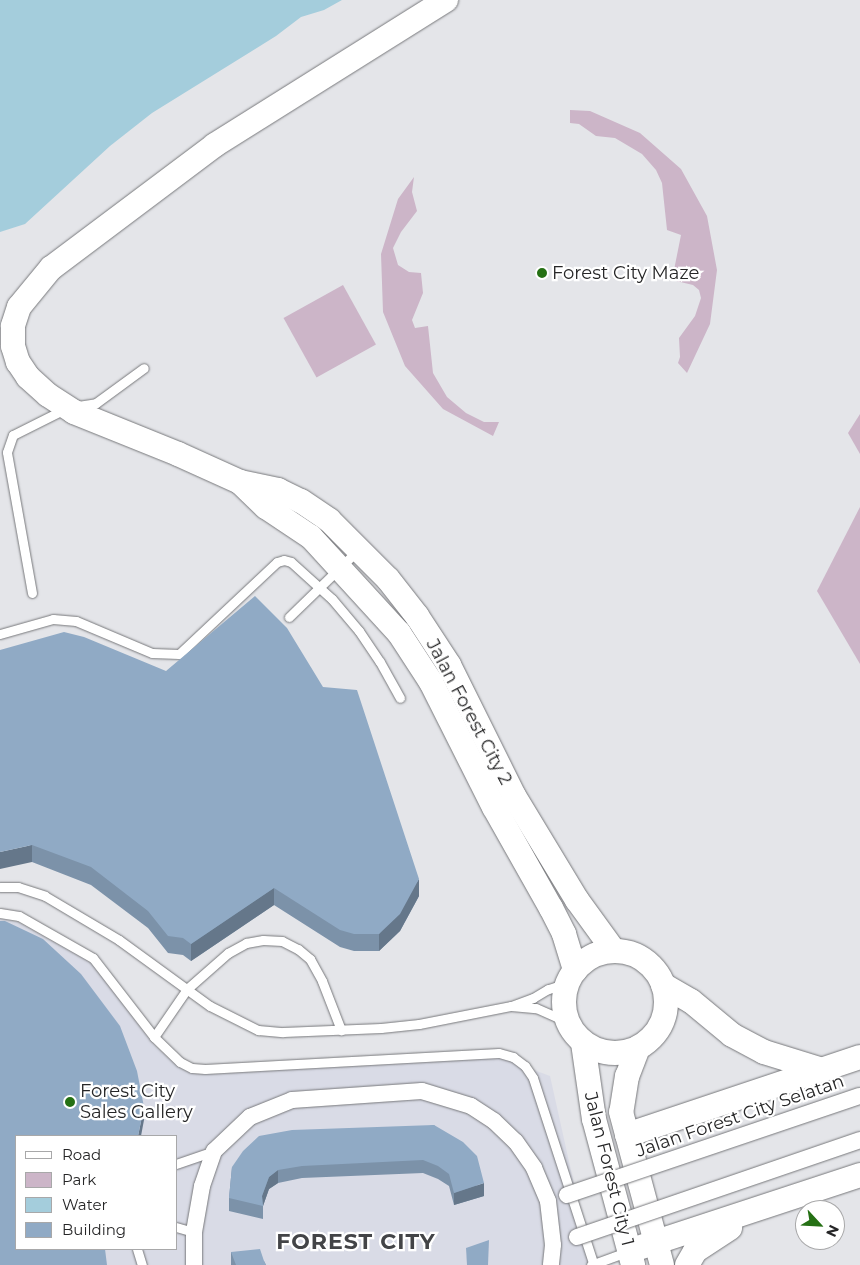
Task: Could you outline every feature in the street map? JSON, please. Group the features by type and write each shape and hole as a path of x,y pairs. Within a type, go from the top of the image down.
{"street":[{"path":"240,482 67,408 48,395 28,376 18,362 13,346 13,326 19,307 51,268 214,145 446,0"},
{"name":"Jalan Forest City 2","path":"240,482 278,490 300,501 329,520 388,579 417,616 449,665 514,796 577,900 614,951"},
{"name":"Jalan Forest City 2","path":"240,482 266,507 311,537 399,633 431,682 494,807 564,934 571,977 564,1007 568,1022 583,1043"},
{"path":"571,977 592,956 614,951 639,956 653,968 663,985 666,999 665,1014 659,1027 650,1039 638,1048 625,1052 610,1053 596,1050 583,1043"},
{"path":"663,985 691,1001 732,1035 764,1052 822,1070"},
{"name":"Jalan Forest City 1","path":"583,1043 594,1119 631,1258"},
{"path":"638,1048 627,1076 621,1112 656,1242"},
{"path":"627,1135 860,1057"},
{"path":"194,1265 194,1232 202,1186 214,1151 250,1117 292,1100 422,1091 471,1106 494,1121 516,1142 534,1168 548,1201 553,1245 551,1265"},
{"name":"Jalan Forest City Selatan","path":"548,1201 860,1096"},
{"path":"553,1245 860,1140"},
{"path":"631,1258 656,1242 860,1176"},
{"path":"687,1265 695,1251 708,1240 729,1228 805,1195"},
{"name":"Jalan Forest City 1","path":"656,1242 662,1265"}],"lane":[{"path":"32,593 7,452 13,435 67,408 96,404 144,368"},
{"path":"289,617 320,589 358,550"},
{"path":"0,634 53,619 76,621 152,653 179,654 276,562 284,560 291,562 332,599 359,631 380,662 400,698"},
{"path":"0,887 18,887 45,896 118,940 210,1006 258,1030 341,1030 419,1024 511,1006 533,998 571,977"},
{"path":"0,913 19,916 93,958 154,1037 180,1062 192,1068 205,1070 499,1053 512,1057 525,1066 533,1078 592,1264 631,1258"},
{"path":"154,1037 187,989 228,953 246,942 263,940 282,941 298,949 310,959 341,1030"},
{"path":"511,1006 536,1008 568,1022"},
{"path":"178,1163 214,1151"},
{"path":"178,1228 194,1232"},
{"path":"137,1250 142,1265"}],"shaded area":[{"path":"0,919 18,922 91,963 153,1044 178,1067 192,1073 214,1074 499,1057 550,1076 592,1265 0,1265"}],"green space":[{"path":"570,110 590,111 640,133 681,169 707,216 717,270 710,324 687,373 678,363 680,357 679,338 695,316 701,298 699,290 693,285 672,280 681,235 667,230 662,183 656,170 642,154 615,138 596,136 579,124 570,123"},
{"path":"414,177 412,192 417,211 401,232 393,248 398,265 409,272 421,273 423,293 412,320 415,328 428,326 433,373 447,397 466,413 484,422 499,422 493,436 443,409 405,366 383,312 381,254 398,199"},
{"path":"343,285 376,344 316,377 284,318"},
{"path":"860,414 860,454 848,433"},
{"path":"860,507 860,664 817,591"}],"water":[{"path":"0,0 342,0 324,10 301,17 276,36 152,113 110,146 25,224 0,232"}],"building":[{"path":"255,596 287,628 323,687 357,690 419,879 400,914 379,934 354,934 340,930 274,888 191,944 183,938 168,936 148,911 91,867 32,845 0,852 0,650 64,632 84,637 166,671"},
{"name":"Forest City Sales Gallery","path":"0,921 5,921 43,939 81,974 120,1026 137,1071 144,1107 138,1135 15,1135 15,1250 105,1250 107,1265 0,1265"},
{"path":"434,1125 463,1142 477,1156 484,1183 454,1193 449,1174 438,1166 423,1160 302,1166 278,1170 269,1177 262,1196 263,1206 229,1198 232,1167 243,1151 259,1136 292,1130"},
{"path":"489,1240 488,1265 467,1265 466,1248"},
{"path":"260,1249 266,1265 236,1265 231,1252"}],"place":[{"name":"Forest City Maze","path":"542,273"},
{"name":"Forest City Sales Gallery","path":"70,1102"}],"district":[{"name":"FOREST CITY","path":"356,1242"}]}
